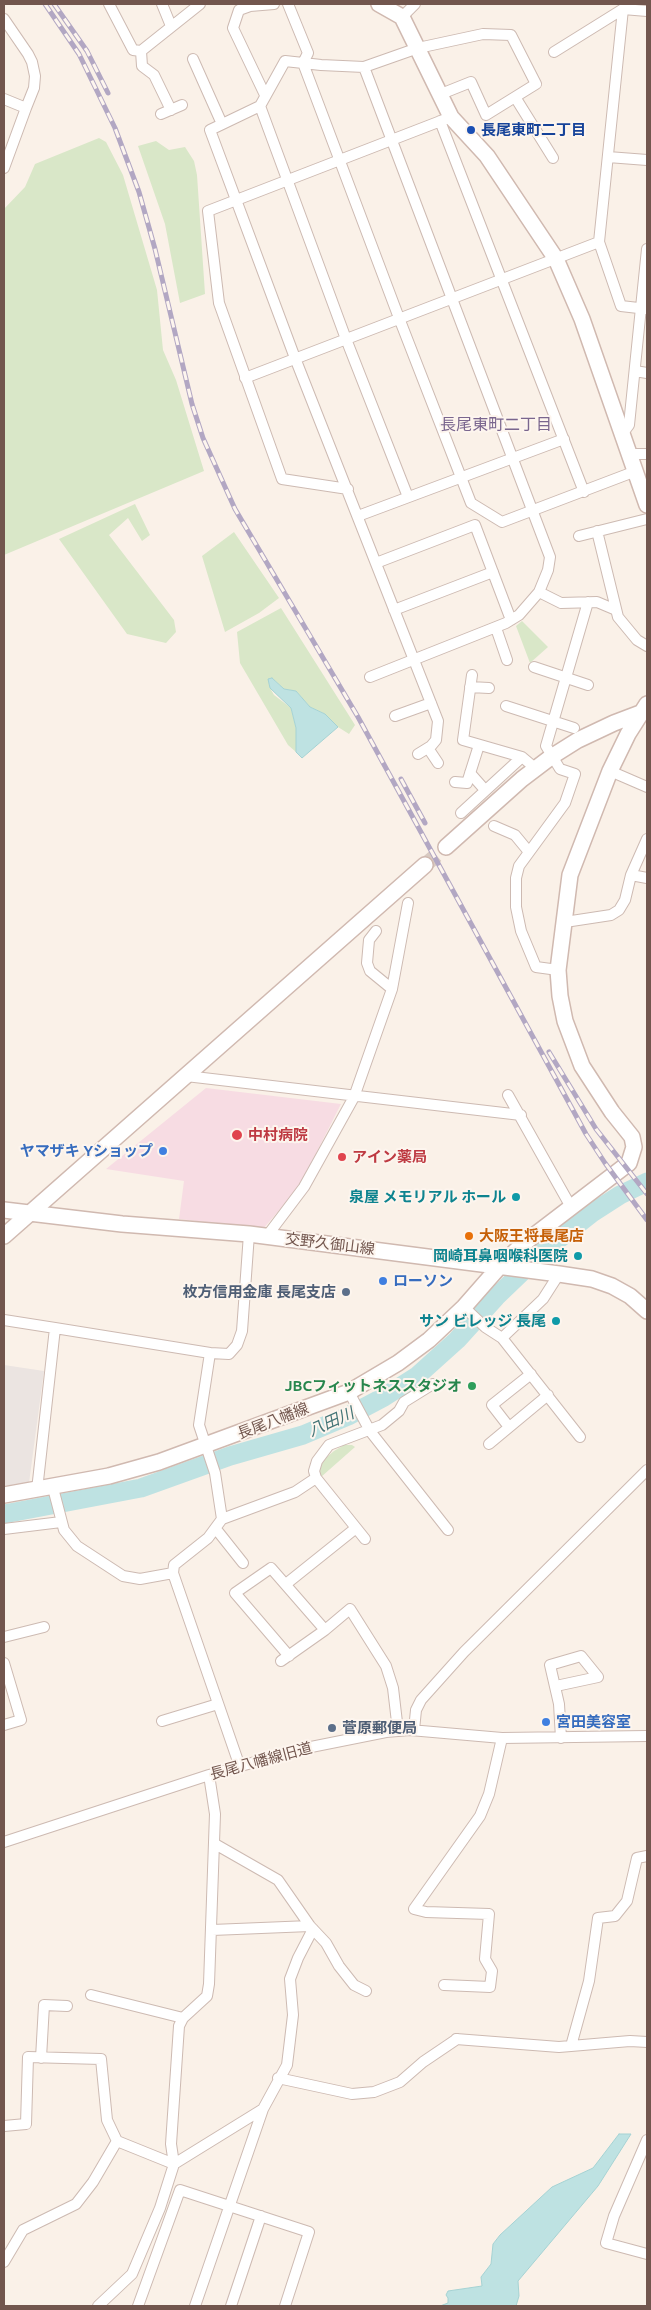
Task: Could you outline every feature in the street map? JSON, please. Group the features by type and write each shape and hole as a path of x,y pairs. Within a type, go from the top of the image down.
{"street":[{"path":"109,4 133,50 141,51 200,4"},
{"path":"162,4 171,26"},
{"path":"266,96 233,28 239,10 250,6 274,4"},
{"path":"288,4 308,53 302,63"},
{"path":"379,4 402,17 441,94 445,119 502,279 584,492"},
{"path":"402,17 415,4"},
{"path":"623,9 599,242 620,306 644,308"},
{"path":"554,52 623,9 647,11"},
{"path":"4,19 8,31 32,62 35,76 34,88 4,168"},
{"path":"418,754 436,740 438,721 295,358 210,130 260,106 285,61 364,67 418,48 483,34 511,36 536,84 486,115 471,82 441,94"},
{"path":"141,51 142,66 154,74 171,110"},
{"path":"193,58 222,124"},
{"path":"302,63 471,503 502,522 636,471"},
{"path":"364,67 550,557 548,570 539,592 519,615 496,628 370,676"},
{"path":"515,97 553,158"},
{"path":"4,99 26,108"},
{"path":"161,114 182,105"},
{"path":"260,106 346,339 408,497"},
{"path":"348,489 282,479 219,303 208,211 445,119"},
{"path":"445,119 487,156 556,259 582,319 631,454 647,505"},
{"path":"608,157 647,160"},
{"path":"245,378 599,242"},
{"path":"623,433 629,425 644,308 647,248"},
{"path":"635,371 647,373"},
{"path":"358,516 564,439"},
{"path":"631,454 647,454"},
{"path":"579,536 647,520"},
{"path":"376,563 475,525 511,620"},
{"path":"597,531 618,617 637,640 647,646"},
{"path":"394,610 492,572"},
{"path":"539,592 561,603 597,602 616,610"},
{"path":"558,970 536,967 521,931 516,907 516,878 518,866 565,803 575,774 560,769 546,746 588,602"},
{"path":"496,628 507,660"},
{"path":"534,668 588,685"},
{"path":"472,675 462,740 522,757 535,768"},
{"path":"470,687 489,688"},
{"path":"395,716 431,703"},
{"path":"506,706 574,728"},
{"path":"446,847 535,768 578,740 646,709"},
{"name":"長尾八幡線","path":"4,1495 37,1490 54,1492 208,1449 349,1392 398,1364 430,1340 466,1309 507,1267 523,1244 629,1162 634,1147 632,1137 612,1112 582,1066 572,1044 560,996 558,970 570,875 610,771 628,734 646,709"},
{"path":"455,782 467,783 478,745"},
{"path":"428,748 438,763"},
{"path":"461,813 522,757"},
{"path":"610,771 647,787"},
{"path":"470,773 485,790"},
{"path":"494,826 515,835 529,852"},
{"path":"565,922 611,915 619,910 625,900 631,875 647,840"},
{"path":"4,1236 425,865"},
{"path":"631,875 647,878"},
{"path":"267,1236 304,1187 354,1097 392,989 408,904"},
{"path":"376,931 369,940 366,963 370,971 392,989"},
{"path":"186,1076 521,1115"},
{"path":"508,1095 521,1115 571,1207"},
{"name":"交野久御山線","path":"4,1210 122,1224 267,1236 554,1273 592,1279 612,1286 630,1296 647,1311"},
{"path":"4,1320 210,1353 229,1354 237,1345 242,1331 249,1234"},
{"path":"502,1338 543,1299 554,1273"},
{"path":"466,1309 485,1327 502,1338 580,1437"},
{"path":"37,1490 54,1328"},
{"path":"210,1353 199,1425 215,1473 222,1520"},
{"path":"509,1427 492,1406 531,1374"},
{"path":"365,1539 316,1478 314,1471 317,1461 329,1445 350,1436 370,1431 399,1411 404,1402 433,1384"},
{"path":"349,1392 370,1431 448,1530"},
{"path":"489,1444 548,1395"},
{"path":"414,1730 416,1710 421,1700 468,1648 647,1470"},
{"path":"240,1768 173,1573 174,1565 216,1529 222,1520 295,1492 316,1478"},
{"path":"54,1492 64,1530 77,1546 123,1576 140,1579 173,1573"},
{"path":"4,1529 61,1520"},
{"path":"286,1584 356,1528"},
{"path":"216,1529 244,1563"},
{"path":"325,1630 271,1568 234,1593 285,1658 325,1630 350,1609 386,1666 393,1688 398,1731"},
{"path":"4,1637 44,1627"},
{"path":"4,1663 21,1720 4,1724"},
{"path":"556,1686 561,1738"},
{"path":"162,1721 218,1704"},
{"name":"長尾八幡線旧道","path":"4,1842 210,1775 240,1768 301,1749 398,1731 414,1730 502,1738 647,1736"},
{"path":"444,1985 490,1988 492,1971 485,1959 489,1914 426,1912 414,1908 480,1816 489,1794 502,1738"},
{"path":"98,2306 132,2274 160,2208 174,2164 171,2144 179,2026 183,2018 207,1996 212,1930 215,1844 215,1814 210,1775"},
{"path":"215,1844 278,1880 311,1928 326,1943 339,1966 354,1985 366,1991"},
{"path":"571,2046 589,1980 598,1918 615,1916 627,1901 638,1858 647,1856"},
{"path":"212,1930 311,1928"},
{"path":"195,2306 263,2109 286,2065 293,2015 290,1980 311,1928"},
{"path":"91,1995 183,2018"},
{"path":"41,2058 44,2005 68,2006"},
{"path":"278,2078 352,2094 374,2092 400,2082 423,2062 457,2039 492,2043 571,2046 630,2040 647,2042"},
{"path":"4,2126 26,2124 28,2057 101,2060 107,2120 118,2141 174,2164"},
{"path":"174,2164 263,2109"},
{"path":"647,2140 614,2216 606,2243 647,2254"},
{"path":"4,2262 23,2230 76,2204 93,2182 118,2141"},
{"path":"138,2306 180,2190 309,2232 284,2306"},
{"path":"232,2306 261,2216"}],"shaded area":[{"name":"中村病院","path":"206,1088 341,1104 299,1187 263,1229 179,1219 184,1181 106,1169"},
{"path":"4,1365 44,1371 29,1483 4,1486"}],"green space":[{"path":"99,138 106,142 123,175 157,290 163,350 176,380 204,471 4,555 4,209 25,187 35,164"},
{"path":"156,141 169,150 185,147 194,161 197,175 205,294 180,303 165,224 138,146"},
{"path":"135,504 150,535 142,541 128,518 109,535 174,620 176,632 166,643 127,634 59,539"},
{"path":"234,532 279,598 259,613 225,632 202,556"},
{"path":"281,608 355,725 349,734 338,727 325,714 310,707 296,691 284,689 272,678 269,679 270,688 274,695 291,708 296,728 296,752 288,745 240,663 237,632"},
{"path":"522,621 548,647 530,663 516,626"},
{"path":"344,1445 355,1447 321,1477 318,1471 321,1462"}],"water":[{"path":"272,678 284,689 296,691 310,707 325,714 338,727 302,758 296,752 296,728 291,708 270,688 268,679"},
{"path":"619,2134 631,2134 598,2186 518,2281 519,2296 516,2306 440,2306 448,2303 446,2295 448,2291 482,2286 481,2277 491,2264 493,2244 500,2235 552,2187 593,2168"}],"waterway":[{"name":"八田川","path":"4,1514 141,1488 230,1456 303,1435 348,1416 384,1397 417,1376 457,1340 496,1297 545,1250 592,1213 620,1195 647,1182"}],"tunnel":[{"path":"425,865 446,847"}],"railway":[{"path":"45,4 79,54 115,128 139,192 155,249 192,404 203,438 235,509 358,717 586,1134 647,1220"},
{"path":"54,4 87,51 108,93"},
{"path":"401,779 425,823"},
{"path":"549,1052 596,1129 647,1194"}],"place":[{"name":"長尾東町二丁目","path":"471,130"},
{"name":"中村病院","path":"237,1135"},
{"name":"ヤマザキ Yショップ","path":"163,1151"},
{"name":"アイン薬局","path":"342,1157"},
{"name":"泉屋 メモリアル ホール","path":"516,1197"},
{"name":"大阪王将長尾店","path":"469,1236"},
{"name":"岡崎耳鼻咽喉科医院","path":"578,1256"},
{"name":"ローソン","path":"383,1281"},
{"name":"枚方信用金庫 長尾支店","path":"346,1292"},
{"name":"サン ビレッジ 長尾","path":"556,1321"},
{"name":"JBCフィットネススタジオ","path":"472,1386"},
{"name":"宮田美容室","path":"546,1722"},
{"name":"菅原郵便局","path":"332,1728"}],"district":[{"name":"長尾東町二丁目","path":"496,425"}]}
